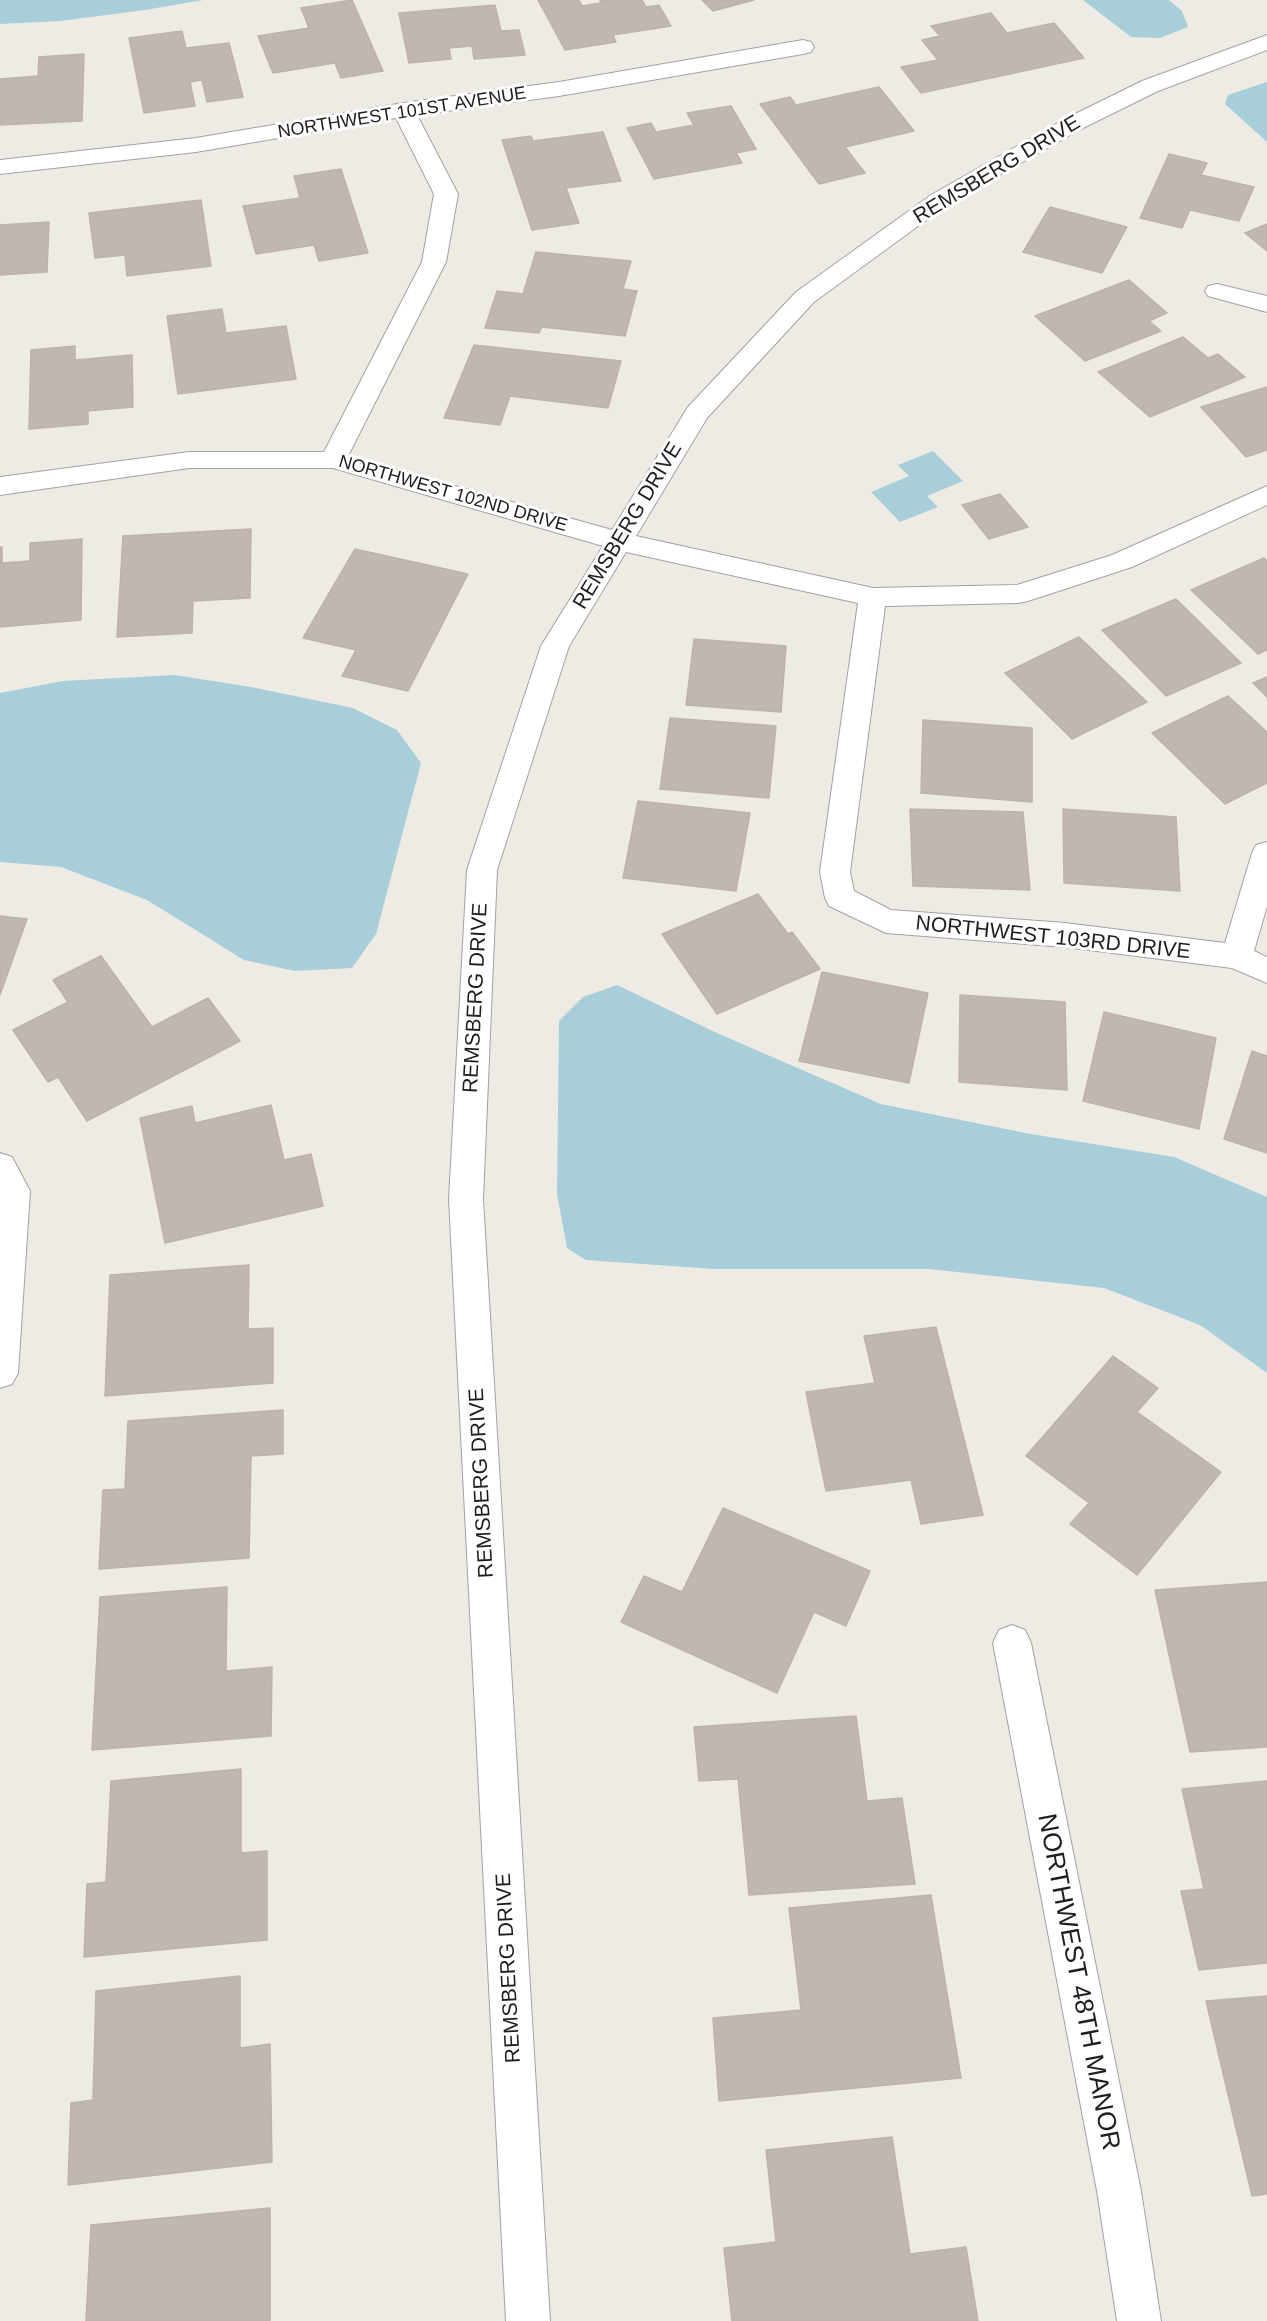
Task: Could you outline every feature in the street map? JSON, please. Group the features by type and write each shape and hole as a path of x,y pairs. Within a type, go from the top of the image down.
{"street":[{"name":"REMSBERG DRIVE","path":"528,2321 466,1199 482,870 555,646 697,413 805,297 939,200 1071,125 1150,86 1267,42"},
{"name":"NORTHWEST 101ST AVENUE","path":"0,167 196,145 403,111 559,89 803,47"},
{"path":"333,460 434,262 446,194 403,111"},
{"path":"1217,291 1267,304"},
{"name":"NORTHWEST 102ND DRIVE","path":"0,486 189,460 333,460 618,541 873,597 1018,594 1122,561 1267,495"},
{"name":"NORTHWEST 103RD DRIVE","path":"873,597 835,872 840,898 886,921 1065,935 1237,957 1267,971"},
{"path":"1237,957 1267,854"},
{"path":"0,1167 13,1191 0,1373"},
{"name":"NORTHWEST 48TH MANOR","path":"1012,1643 1119,2191 1139,2321"}],"water":[{"path":"0,0 203,0 60,21 0,24"},
{"path":"1083,0 1169,0 1182,11 1188,27 1160,38 1131,37"},
{"path":"1267,82 1267,142 1225,104 1228,95"},
{"path":"933,451 963,481 927,496 938,507 900,522 871,492 909,476 898,465"},
{"path":"175,675 251,687 353,708 397,730 421,763 376,934 352,968 295,971 244,960 147,900 61,867 0,862 0,693 63,681"},
{"path":"617,985 719,1034 881,1104 1031,1134 1174,1157 1267,1197 1267,1373 1200,1325 1104,1288 929,1269 714,1269 586,1260 567,1248 557,1194 559,1021 583,997"}],"building":[{"path":"352,0 383,71 341,78 335,63 273,73 258,36 309,28 301,8"},
{"path":"538,0 579,0 582,6 601,3 600,0 642,0 646,7 659,5 671,26 613,35 616,42 565,50"},
{"path":"702,0 754,0 713,11"},
{"path":"495,5 501,31 519,30 525,55 474,59 472,46 449,48 451,59 409,63 399,13"},
{"path":"991,13 1007,33 1054,23 1084,58 921,93 901,67 938,60 922,40 940,36 931,26"},
{"path":"182,31 186,48 229,43 243,97 207,102 202,80 190,82 195,106 144,113 129,38"},
{"path":"84,54 82,121 0,125 0,79 38,76 39,57"},
{"path":"879,87 914,131 845,147 865,173 819,184 760,104 790,97 796,105"},
{"path":"731,106 756,149 736,153 742,163 654,179 627,128 651,123 656,132 694,125 687,113"},
{"path":"603,132 621,181 566,188 579,223 532,230 502,140 531,136 533,141"},
{"path":"1169,154 1207,163 1201,175 1254,187 1239,221 1190,210 1182,228 1140,218"},
{"path":"341,169 368,253 319,261 314,245 256,254 243,206 300,198 294,176"},
{"path":"201,200 211,266 127,276 125,255 95,258 89,213"},
{"path":"1050,207 1127,227 1102,273 1023,252"},
{"path":"49,222 47,272 0,275 0,225"},
{"path":"1267,224 1267,251 1245,233"},
{"path":"536,252 631,261 623,289 637,291 625,336 542,327 539,333 485,328 497,291 523,294"},
{"path":"1129,280 1167,313 1149,321 1161,331 1085,361 1035,316"},
{"path":"222,309 226,333 286,326 296,379 178,394 167,316"},
{"path":"1183,337 1208,358 1218,354 1245,377 1150,417 1098,372"},
{"path":"474,345 621,361 608,408 510,396 500,425 444,418"},
{"path":"75,346 75,360 132,355 133,407 88,411 88,424 29,429 31,350"},
{"path":"1267,387 1267,450 1246,457 1201,407"},
{"path":"1000,494 1028,527 989,539 962,505"},
{"path":"251,529 250,598 193,601 192,633 117,637 123,536"},
{"path":"82,539 81,620 0,627 0,547 2,547 2,563 30,561 30,543"},
{"path":"355,549 468,574 408,691 342,676 356,650 303,638"},
{"path":"1264,558 1267,561 1267,650 1258,654 1191,590"},
{"path":"1176,599 1241,663 1166,696 1102,630"},
{"path":"1079,637 1147,702 1072,739 1005,673"},
{"path":"694,639 786,646 781,712 686,705"},
{"path":"1267,677 1267,697 1253,683"},
{"path":"1228,696 1267,732 1267,783 1225,804 1152,733"},
{"path":"670,718 776,726 769,798 660,789"},
{"path":"923,720 1032,728 1032,802 921,793"},
{"path":"638,801 750,813 736,891 623,878"},
{"path":"910,809 1023,812 1030,890 913,886"},
{"path":"1063,809 1176,817 1180,891 1064,883"},
{"path":"758,894 788,934 792,932 820,969 717,1014 662,934"},
{"path":"0,916 27,919 0,995"},
{"path":"101,956 152,1027 208,998 240,1041 87,1121 58,1077 48,1082 13,1030 68,1002 53,980"},
{"path":"822,972 928,993 909,1083 799,1061"},
{"path":"960,995 1065,1002 1067,1090 959,1082"},
{"path":"1104,1012 1216,1038 1199,1129 1083,1101"},
{"path":"1252,1051 1267,1056 1267,1153 1224,1139"},
{"path":"271,1105 284,1160 311,1154 323,1206 165,1243 140,1118 192,1106 195,1123"},
{"path":"249,1265 248,1329 273,1328 273,1383 105,1396 110,1275"},
{"path":"936,1327 983,1515 921,1524 911,1480 826,1491 806,1392 875,1383 864,1336"},
{"path":"1113,1356 1158,1388 1137,1412 1221,1472 1137,1575 1070,1524 1089,1503 1026,1456"},
{"path":"283,1410 283,1454 251,1456 249,1558 99,1569 103,1490 125,1489 128,1421"},
{"path":"723,1508 870,1571 846,1626 814,1612 777,1693 621,1622 644,1576 682,1592"},
{"path":"1267,1582 1267,1747 1190,1752 1155,1590"},
{"path":"227,1587 226,1671 272,1667 271,1736 92,1750 100,1597"},
{"path":"856,1716 867,1801 902,1798 915,1884 749,1895 738,1779 699,1781 694,1727"},
{"path":"241,1769 241,1853 267,1851 267,1940 84,1957 87,1884 106,1882 111,1781"},
{"path":"1267,1781 1267,1963 1199,1970 1181,1891 1204,1889 1182,1789"},
{"path":"931,1895 961,2078 719,2101 713,2018 801,2010 789,1908"},
{"path":"240,1976 240,2048 270,2044 272,2162 68,2185 71,2103 93,2100 96,1991"},
{"path":"1267,1996 1267,2194 1252,2196 1206,2001"},
{"path":"892,2137 910,2254 966,2247 978,2321 732,2321 724,2248 776,2242 766,2150"},
{"path":"270,2208 270,2321 86,2321 91,2225"}]}
